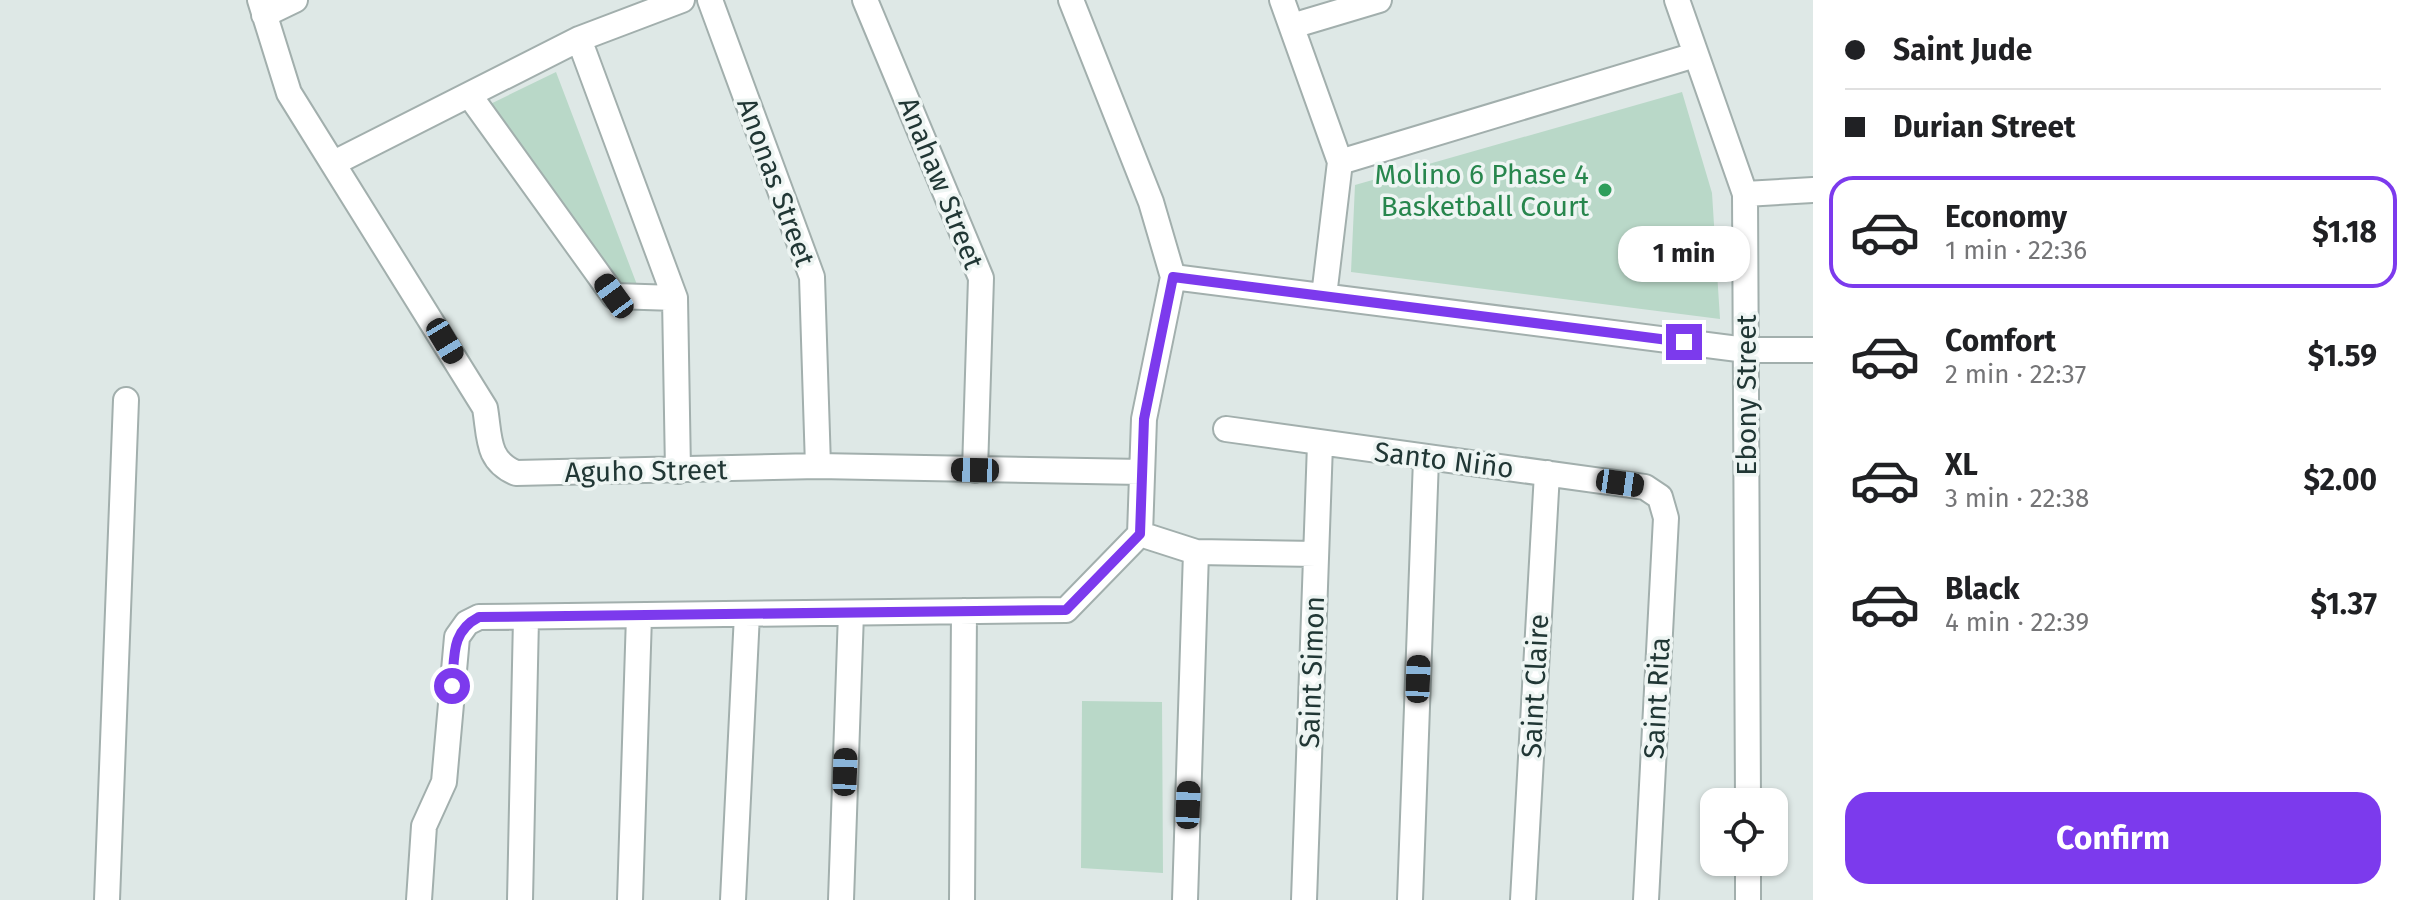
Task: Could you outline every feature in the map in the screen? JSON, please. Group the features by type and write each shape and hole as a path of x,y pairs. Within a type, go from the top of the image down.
{"street":[{"path":"295,0 262,8 289,93 334,163 579,39 682,0"},
{"name":"Anonas Street","path":"710,0 812,277 818,466"},
{"name":"Anahaw Street","path":"865,0 981,278 975,470"},
{"path":"419,900 424,826 444,782 457,637 467,623 479,617 1066,610 1140,534 1144,419 1173,277 1151,202 1071,0"},
{"path":"1282,0 1340,162 1324,296"},
{"path":"1292,26 1379,0"},
{"name":"Ebony Street","path":"1677,0 1745,194 1748,788"},
{"path":"579,39 675,298 678,471"},
{"path":"1340,162 1695,55"},
{"path":"470,96 614,296 675,298"},
{"name":"Aguho Street","path":"334,163 485,408 492,454 500,466 516,473 818,466 1142,472"},
{"path":"1745,194 1813,190"},
{"path":"1173,277 1746,350 1813,350"},
{"path":"107,900 126,400"},
{"name":"Santo Niño","path":"1226,429 1645,487 1660,497"},
{"name":"Saint Simon","path":"1304,900 1320,444"},
{"path":"1410,900 1426,459"},
{"name":"Saint Claire","path":"1523,900 1547,473"},
{"name":"Saint Rita","path":"1646,900 1666,518 1660,497"},
{"path":"1140,534 1196,552 1316,554"},
{"path":"1185,900 1196,552"},
{"path":"962,900 964,611"},
{"path":"841,900 851,613"},
{"path":"733,900 747,614"},
{"path":"630,900 639,616"},
{"path":"520,900 526,618"},
{"path":"1748,876 1748,900"}],"green space":[{"path":"556,72 639,290 616,290 482,108"},
{"path":"1682,92 1712,193 1720,319 1351,272 1355,185"},
{"path":"1082,701 1162,702 1163,873 1081,868"}],"place":[{"name":"Molino 6 Phase 4 Basketball Court","path":"1605,190"}],"route":[{"path":"452,686 457,637 467,623 479,617 1066,610 1140,534 1144,419 1173,277 1684,342"}]}
